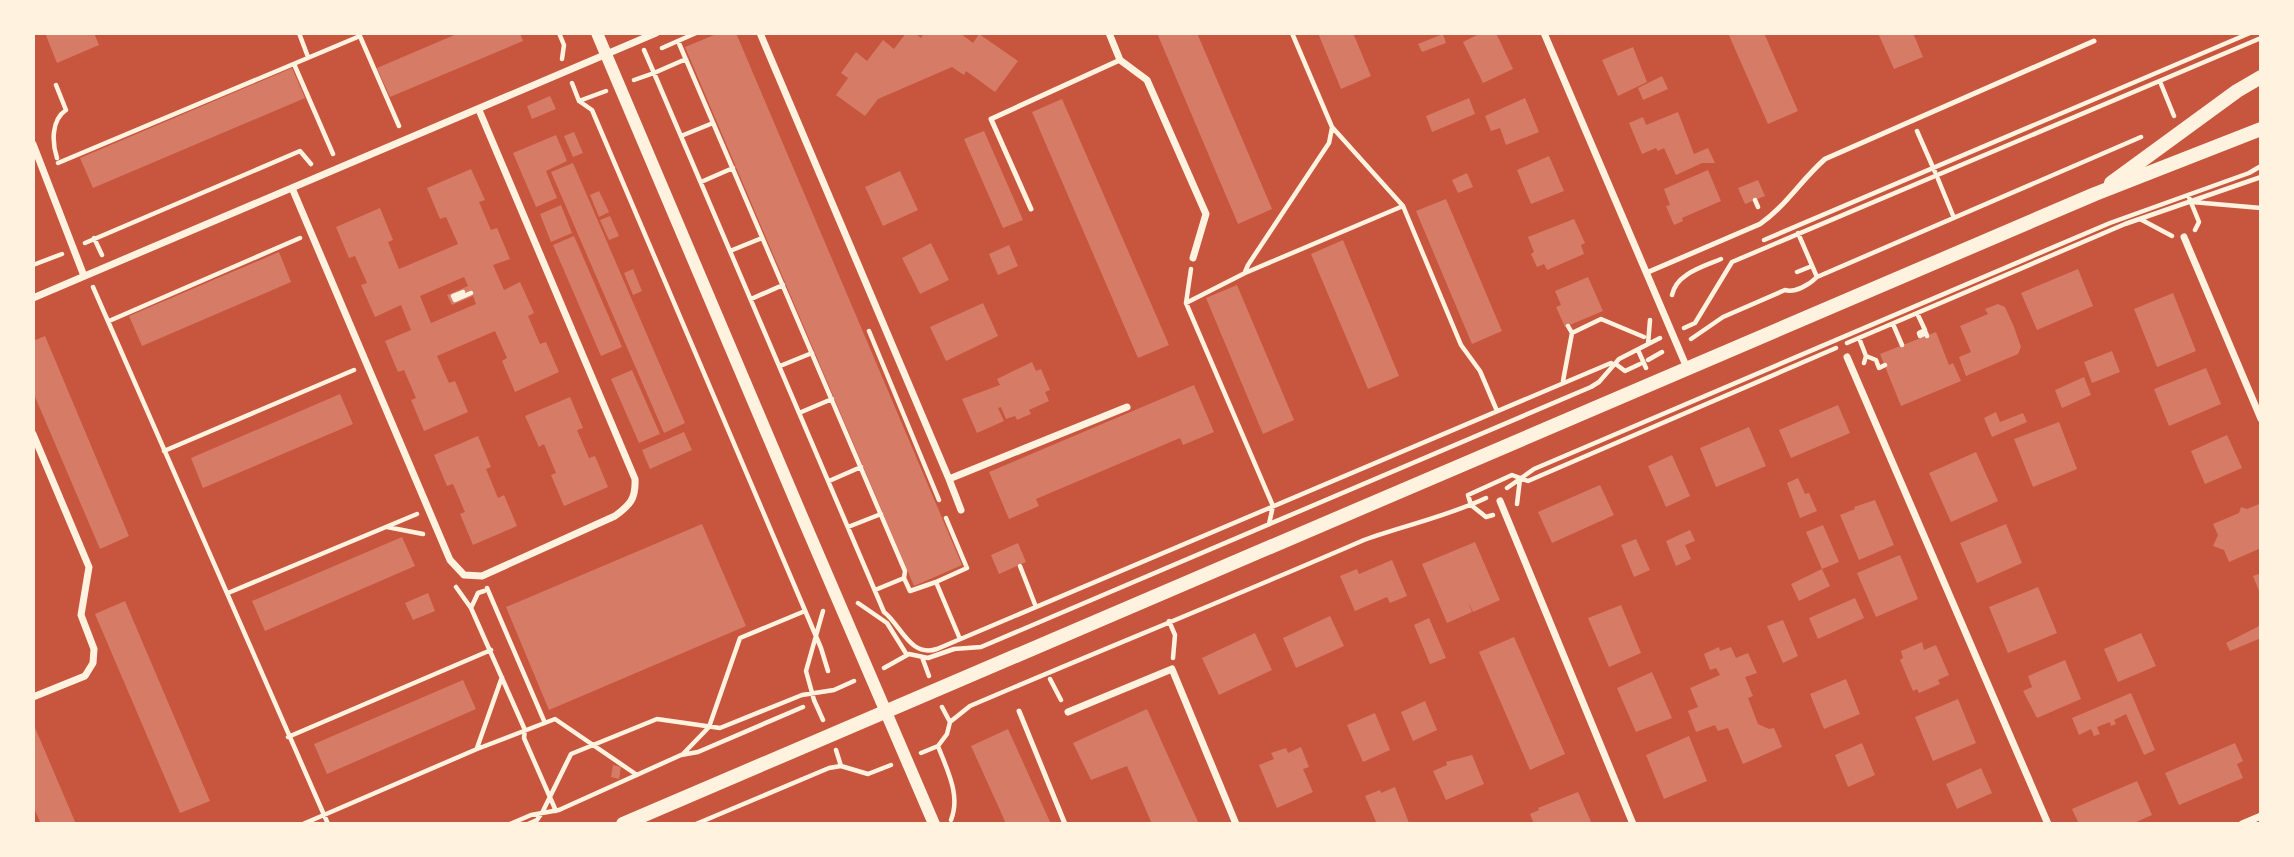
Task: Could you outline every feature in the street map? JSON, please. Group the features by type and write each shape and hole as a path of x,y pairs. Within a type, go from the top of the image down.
{"main road":[{"path":"2095,194 2237,91 2261,77"},
{"path":"623,824 2095,194 2261,129"}],"street":[{"path":"597,33 934,824"},
{"path":"33,298 656,33"},
{"path":"760,33 961,510"},
{"path":"1109,33 1120,60 1147,80 1206,214 1193,258"},
{"path":"1544,33 1687,368"},
{"path":"292,188 450,560 464,575 482,576 615,516 630,505 636,494 635,480 479,110"},
{"path":"33,144 84,276"},
{"path":"2184,237 2261,419"},
{"path":"1847,358 2048,824"},
{"path":"948,479 1127,407"},
{"path":"33,434 89,567 81,615 94,649 93,663 85,676 33,698"},
{"path":"1500,501 1633,824"},
{"path":"1068,712 1171,669 1236,824"},
{"path":"2242,824 2260,819"}],"lane":[{"path":"1646,272 1760,224 1776,213 1791,198 1805,177 1825,159 2094,41"},
{"path":"1031,209 991,119 1120,60"},
{"path":"1019,711 1065,824"}],"path":[{"path":"299,33 309,57"},
{"path":"559,33 564,45 561,58 579,101 593,110 816,636 828,671"},
{"path":"646,55 696,33"},
{"path":"1292,33 1332,127 1402,206 1461,345 1480,371 1497,411"},
{"path":"1759,242 1934,170 2250,33"},
{"path":"56,85 66,110 60,114 55,127 53,145 58,163 359,34 399,126"},
{"path":"898,662 912,654 928,658 954,649 981,647 1591,387 1599,382 1619,359 1695,323 1732,262 2261,38"},
{"path":"640,40 884,612 911,645 932,651 1563,382 1614,364 1625,371 1640,364"},
{"path":"678,41 905,571 904,578 909,591 967,568 946,516"},
{"path":"579,101 686,59"},
{"path":"294,64 333,154"},
{"path":"2161,84 2174,117"},
{"path":"2164,124 2183,110"},
{"path":"388,131 412,121"},
{"path":"681,136 713,123"},
{"path":"1245,273 1329,143 1332,127"},
{"path":"1917,131 1934,170"},
{"path":"1686,324 1693,338 1723,317 1785,290 1791,292 1812,283 1817,277 2142,136"},
{"path":"33,265 300,151 310,164 344,149"},
{"path":"1506,489 1534,469 2110,223 2249,173 2261,166"},
{"path":"701,182 733,168"},
{"path":"1468,495 1512,475 1528,481 2125,224 2261,177"},
{"path":"1938,179 1954,218"},
{"path":"1755,200 1758,207"},
{"path":"2191,201 2261,208"},
{"path":"1185,303 1245,273 1402,206"},
{"path":"1795,227 1817,277"},
{"path":"109,321 304,236"},
{"path":"730,251 762,237"},
{"path":"1677,307 1671,295 1674,285 1682,277 1725,257"},
{"path":"1193,258 1185,303 1273,506 1269,524"},
{"path":"1797,272 1812,266"},
{"path":"751,299 783,285"},
{"path":"93,286 328,824"},
{"path":"463,292 453,296 455,300 471,293"},
{"path":"1917,313 1926,333"},
{"path":"1572,333 1601,319 1644,337"},
{"path":"868,324 869,336 941,506"},
{"path":"1893,324 1902,345"},
{"path":"1563,382 1572,333 1569,326"},
{"path":"1648,360 1662,352"},
{"path":"779,366 812,353"},
{"path":"1866,356 1875,360 1880,368"},
{"path":"164,451 368,364"},
{"path":"800,413 832,399"},
{"path":"829,481 861,467"},
{"path":"950,722 970,706 1170,621 1364,540 1434,519 1494,494"},
{"path":"228,593 424,511"},
{"path":"848,527 881,514"},
{"path":"386,527 440,537"},
{"path":"1020,566 1037,607"},
{"path":"482,576 545,723"},
{"path":"875,590 904,578"},
{"path":"452,581 471,608 503,676 525,730 524,738 556,811"},
{"path":"936,582 960,639"},
{"path":"813,692 806,671 831,586 883,619 907,655"},
{"path":"471,608 478,593 488,589"},
{"path":"681,755 709,727 740,638 805,611"},
{"path":"1170,621 1175,635 1171,669"},
{"path":"288,737 491,650"},
{"path":"477,749 503,676"},
{"path":"1050,679 1068,712"},
{"path":"528,824 537,820 542,813 570,754 657,719 720,728 813,692 834,690"},
{"path":"510,824 531,814 556,811 681,755 698,752 803,707"},
{"path":"303,824 477,749 555,719 637,775"},
{"path":"938,746 955,793 955,810 949,824"},
{"path":"696,824 829,768 841,766 873,773"}],"building":[{"path":"45,33 94,33 99,45 57,63"},
{"path":"459,33 520,33 523,41 390,97 377,68"},
{"path":"719,33 736,33 962,565 914,586 685,47"},
{"path":"906,33 915,33 921,38 924,33 960,33 973,43 979,34 1018,61 995,92 966,71 964,75 952,67 878,99 865,116 836,95 848,78 841,73 856,52 867,61 883,40 894,49"},
{"path":"1157,33 1197,33 1272,209 1238,224"},
{"path":"1318,33 1353,33 1371,76 1341,89"},
{"path":"1481,33 1496,33 1513,69 1483,83 1463,42"},
{"path":"1728,33 1764,33 1798,111 1768,124"},
{"path":"1878,33 1913,33 1923,57 1894,69"},
{"path":"1443,34 1446,43 1422,52 1418,44"},
{"path":"1633,47 1647,82 1618,96 1602,60"},
{"path":"292,68 305,98 93,188 80,158"},
{"path":"1662,76 1668,89 1643,100 1638,88"},
{"path":"550,96 556,109 532,119 527,106"},
{"path":"1469,98 1475,114 1432,132 1426,116"},
{"path":"1525,98 1539,132 1506,145 1500,128 1491,131 1485,116"},
{"path":"1062,99 1169,345 1138,358 1032,112"},
{"path":"1678,112 1694,154 1708,148 1715,163 1702,163 1676,175 1664,148 1658,151 1656,148 1642,154 1629,123 1643,117 1646,125"},
{"path":"984,131 1023,220 1003,228 964,139"},
{"path":"574,132 583,153 573,157 564,136"},
{"path":"556,135 567,161 546,171 557,198 536,207 513,153"},
{"path":"1549,156 1564,191 1531,204 1517,170"},
{"path":"573,163 685,423 664,433 551,172"},
{"path":"471,169 485,200 479,202 491,230 497,228 510,259 493,265 504,290 520,282 534,313 528,316 540,344 546,342 559,372 515,392 502,361 507,358 495,331 437,356 449,383 455,381 468,412 424,431 411,400 416,398 404,370 398,372 385,341 411,330 401,305 375,317 361,285 367,283 355,256 349,258 336,227 380,208 393,240 388,242 399,269 458,244 446,217 440,219 427,188","holes":["464,277 468,286 447,295 452,305 473,296 476,304 431,323 420,296"]},
{"path":"1708,170 1721,201 1682,218 1683,221 1674,225 1666,206 1670,205 1664,189"},
{"path":"900,171 918,210 883,226 865,187"},
{"path":"1467,173 1473,187 1458,193 1452,180"},
{"path":"1758,180 1765,196 1745,204 1738,188"},
{"path":"599,191 609,212 599,217 590,195"},
{"path":"1446,199 1502,331 1472,344 1416,211"},
{"path":"561,205 572,233 551,242 540,214"},
{"path":"610,216 619,236 609,240 600,220"},
{"path":"1574,219 1585,243 1581,245 1584,254 1547,270 1544,264 1537,267 1528,237"},
{"path":"574,236 622,347 601,356 553,245"},
{"path":"1343,240 1399,376 1368,389 1311,254"},
{"path":"931,243 949,280 920,294 902,258"},
{"path":"1009,245 1018,266 998,275 989,254"},
{"path":"279,252 291,282 142,346 129,316"},
{"path":"633,269 642,291 633,295 624,273"},
{"path":"2078,269 2093,306 2037,330 2021,293"},
{"path":"1588,277 1603,311 1565,327 1556,307 1561,305 1555,291"},
{"path":"1237,285 1294,420 1263,434 1206,298"},
{"path":"2173,293 2196,351 2157,367 2134,309"},
{"path":"983,303 998,336 946,361 930,327"},
{"path":"1998,304 2005,307 2014,327 2021,347 2018,354 1966,376 1959,357 1971,352 1960,326 1988,314 1985,309"},
{"path":"1936,332 1949,365 1953,363 1961,381 1901,406 1880,354"},
{"path":"45,336 129,536 100,549 33,392 33,341"},
{"path":"2112,351 2120,372 2092,383 2084,362"},
{"path":"1032,362 1036,371 1041,369 1050,390 1045,392 1049,401 1029,410 1031,414 1017,420 1015,416 1006,419 1001,407 998,408 1004,421 977,433 962,399 1000,385 997,379"},
{"path":"2206,368 2221,404 2169,426 2154,389"},
{"path":"632,370 660,434 639,443 611,379"},
{"path":"2084,377 2091,395 2062,408 2055,390"},
{"path":"1194,385 1214,432 1183,445 1180,438 1036,499 1039,506 1009,519 989,472"},
{"path":"340,394 353,424 203,488 191,458"},
{"path":"570,397 583,428 577,430 589,458 595,456 608,487 564,506 551,475 556,473 544,444 539,447 525,416"},
{"path":"1838,405 1850,433 1791,458 1779,430"},
{"path":"1996,412 2000,422 2023,413 2027,422 1992,437 1984,418"},
{"path":"2059,422 2077,469 2033,487 2014,439"},
{"path":"1749,427 1766,466 1716,487 1700,448"},
{"path":"684,432 692,450 650,469 642,450"},
{"path":"2227,435 2242,468 2205,484 2191,451"},
{"path":"478,436 491,467 486,469 498,498 504,495 517,526 473,545 460,514 465,512 453,484 447,486 434,455"},
{"path":"1976,452 1998,501 1951,522 1929,473"},
{"path":"1672,455 1690,496 1666,507 1648,466"},
{"path":"1798,478 1817,511 1800,518 1787,483"},
{"path":"1600,485 1614,515 1552,543 1538,512"},
{"path":"1875,500 1894,545 1859,560 1840,515"},
{"path":"2259,504 2261,548 2229,562 2224,550 2213,546 2218,535 2213,524 2239,513 2241,507 2247,509"},
{"path":"702,524 746,626 549,710 506,607"},
{"path":"2006,524 2022,563 1977,583 1960,543"},
{"path":"1823,525 1839,562 1822,569 1806,532"},
{"path":"1690,530 1695,541 1685,545 1691,559 1676,566 1666,541"},
{"path":"402,537 415,566 265,631 252,601"},
{"path":"1636,539 1650,570 1634,577 1621,545"},
{"path":"1475,542 1500,600 1473,612 1468,602 1472,612 1447,623 1422,564"},
{"path":"1018,543 1026,562 999,574 991,555"},
{"path":"1900,555 1918,599 1876,617 1857,573"},
{"path":"1392,560 1407,596 1390,603 1387,597 1355,611 1340,576 1357,569 1359,574"},
{"path":"1822,569 1830,586 1799,601 1791,584"},
{"path":"2261,573 2261,596 2253,576"},
{"path":"2038,587 2057,633 2008,653 1989,607"},
{"path":"428,593 435,611 413,620 405,603"},
{"path":"1855,598 1864,618 1818,639 1809,618"},
{"path":"125,601 210,801 180,813 95,614"},
{"path":"1621,605 1641,653 1609,667 1588,618"},
{"path":"1330,616 1344,646 1296,668 1283,638"},
{"path":"1429,618 1446,658 1430,664 1414,625"},
{"path":"1783,620 1798,656 1783,663 1767,626"},
{"path":"2261,625 2261,638 2230,651 2226,643"},
{"path":"1255,633 1272,670 1219,695 1202,658"},
{"path":"2141,633 2156,666 2118,682 2104,649"},
{"path":"1514,637 1565,754 1530,770 1479,652"},
{"path":"1922,642 1924,650 1936,645 1949,675 1938,680 1940,684 1919,693 1917,689 1913,691 1900,660 1903,658 1901,651"},
{"path":"1719,647 1720,651 1731,647 1736,658 1748,653 1757,673 1745,677 1753,696 1748,698 1758,724 1769,729 1774,728 1782,747 1743,764 1728,728 1718,731 1715,725 1696,732 1688,711 1698,707 1690,688 1720,675 1716,668 1710,670 1704,654"},
{"path":"2065,660 2081,699 2037,718 2023,691 2032,687 2028,676"},
{"path":"1652,672 1672,718 1636,732 1617,688"},
{"path":"1846,679 1860,714 1824,729 1810,694"},
{"path":"463,680 476,709 327,774 314,744"},
{"path":"2131,693 2155,750 2144,755 2126,714 2114,720 2116,724 2111,726 2110,722 2097,727 2100,734 2094,736 2091,729 2079,735 2072,718"},
{"path":"1958,699 1976,743 1933,761 1915,717"},
{"path":"1425,701 1437,730 1413,741 1401,712"},
{"path":"1147,709 1199,824 1152,824 1127,766 1091,780 1073,743"},
{"path":"1375,713 1390,750 1363,762 1347,725"},
{"path":"33,723 76,824 41,824 33,806"},
{"path":"1008,729 1051,824 1006,824 971,746"},
{"path":"1689,736 1707,781 1664,799 1646,755"},
{"path":"1862,743 1875,775 1848,787 1835,755"},
{"path":"2235,743 2243,761 2237,764 2243,778 2179,805 2165,773"},
{"path":"1301,747 1309,767 1303,769 1313,792 1277,808 1259,765 1274,759 1271,753 1286,748 1288,753"},
{"path":"1472,755 1484,784 1446,800 1433,771 1447,765 1446,762"},
{"path":"613,765 621,767 619,779 611,777"},
{"path":"1981,768 1992,793 1957,809 1946,784"},
{"path":"2137,781 2152,815 2132,824 2079,824 2072,809"},
{"path":"1395,787 1409,823 1377,824 1365,796"},
{"path":"1578,792 1592,824 1534,824 1530,814 1539,810 1538,808"}]}
